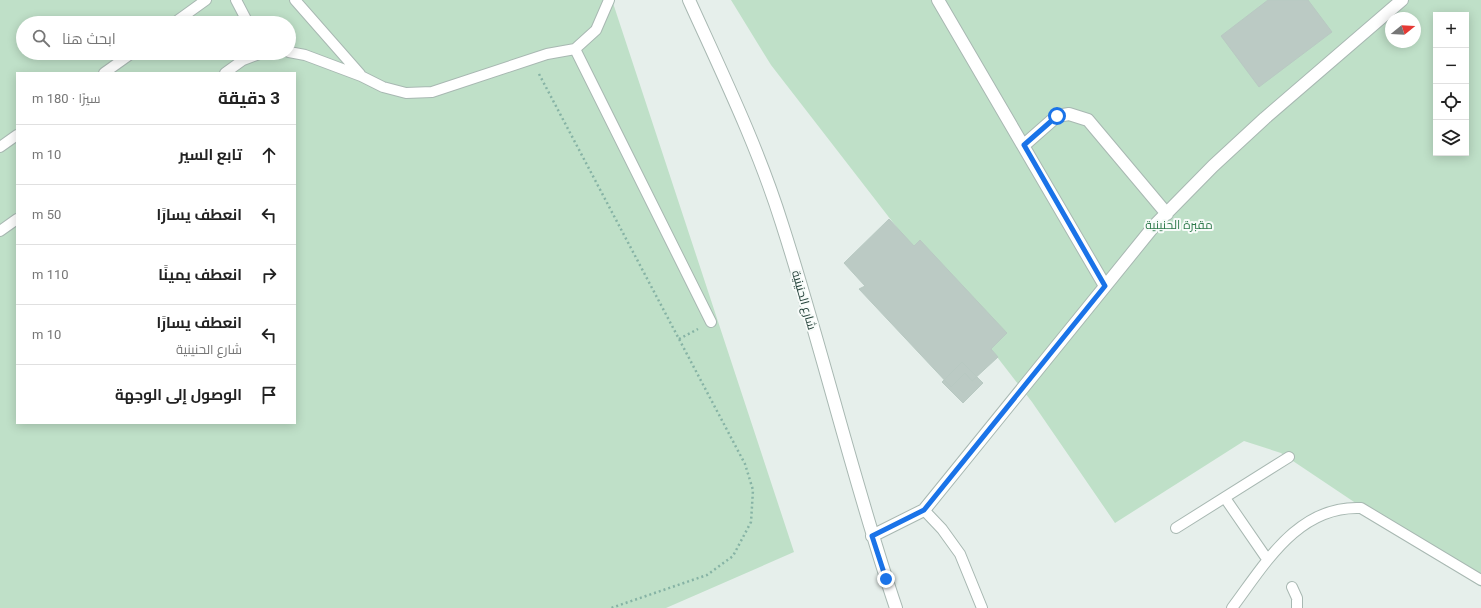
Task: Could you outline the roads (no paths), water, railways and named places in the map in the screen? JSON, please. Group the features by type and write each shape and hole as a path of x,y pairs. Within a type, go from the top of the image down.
{"street":[{"name":"شارع الحنينية","path":"689,0 744,121 782,223 872,536 896,608"},
{"path":"938,0 1105,286"},
{"path":"872,536 924,510 1154,226 1213,166 1402,0"},
{"path":"1024,145 1057,116 1070,114 1088,120 1167,214"}],"lane":[{"path":"184,16 206,0"},
{"path":"236,0 244,16"},
{"path":"295,0 361,76"},
{"path":"296,53 305,55 361,76 383,87 406,93 432,92 546,54 575,49 596,30 609,0"},
{"path":"575,49 711,322"},
{"path":"105,72 122,60"},
{"path":"226,72 243,60"},
{"path":"0,147 16,136"},
{"path":"0,231 16,220"},
{"path":"1176,528 1290,457"},
{"path":"1225,498 1267,559"},
{"path":"1232,608 1267,559 1290,534 1322,514 1347,508 1361,508 1481,580"},
{"path":"924,510 942,529 960,554 982,608"},
{"path":"1292,587 1297,598 1297,608"}],"park label":[{"name":"مقبرة الحنينية","path":"1179,225"}]}
